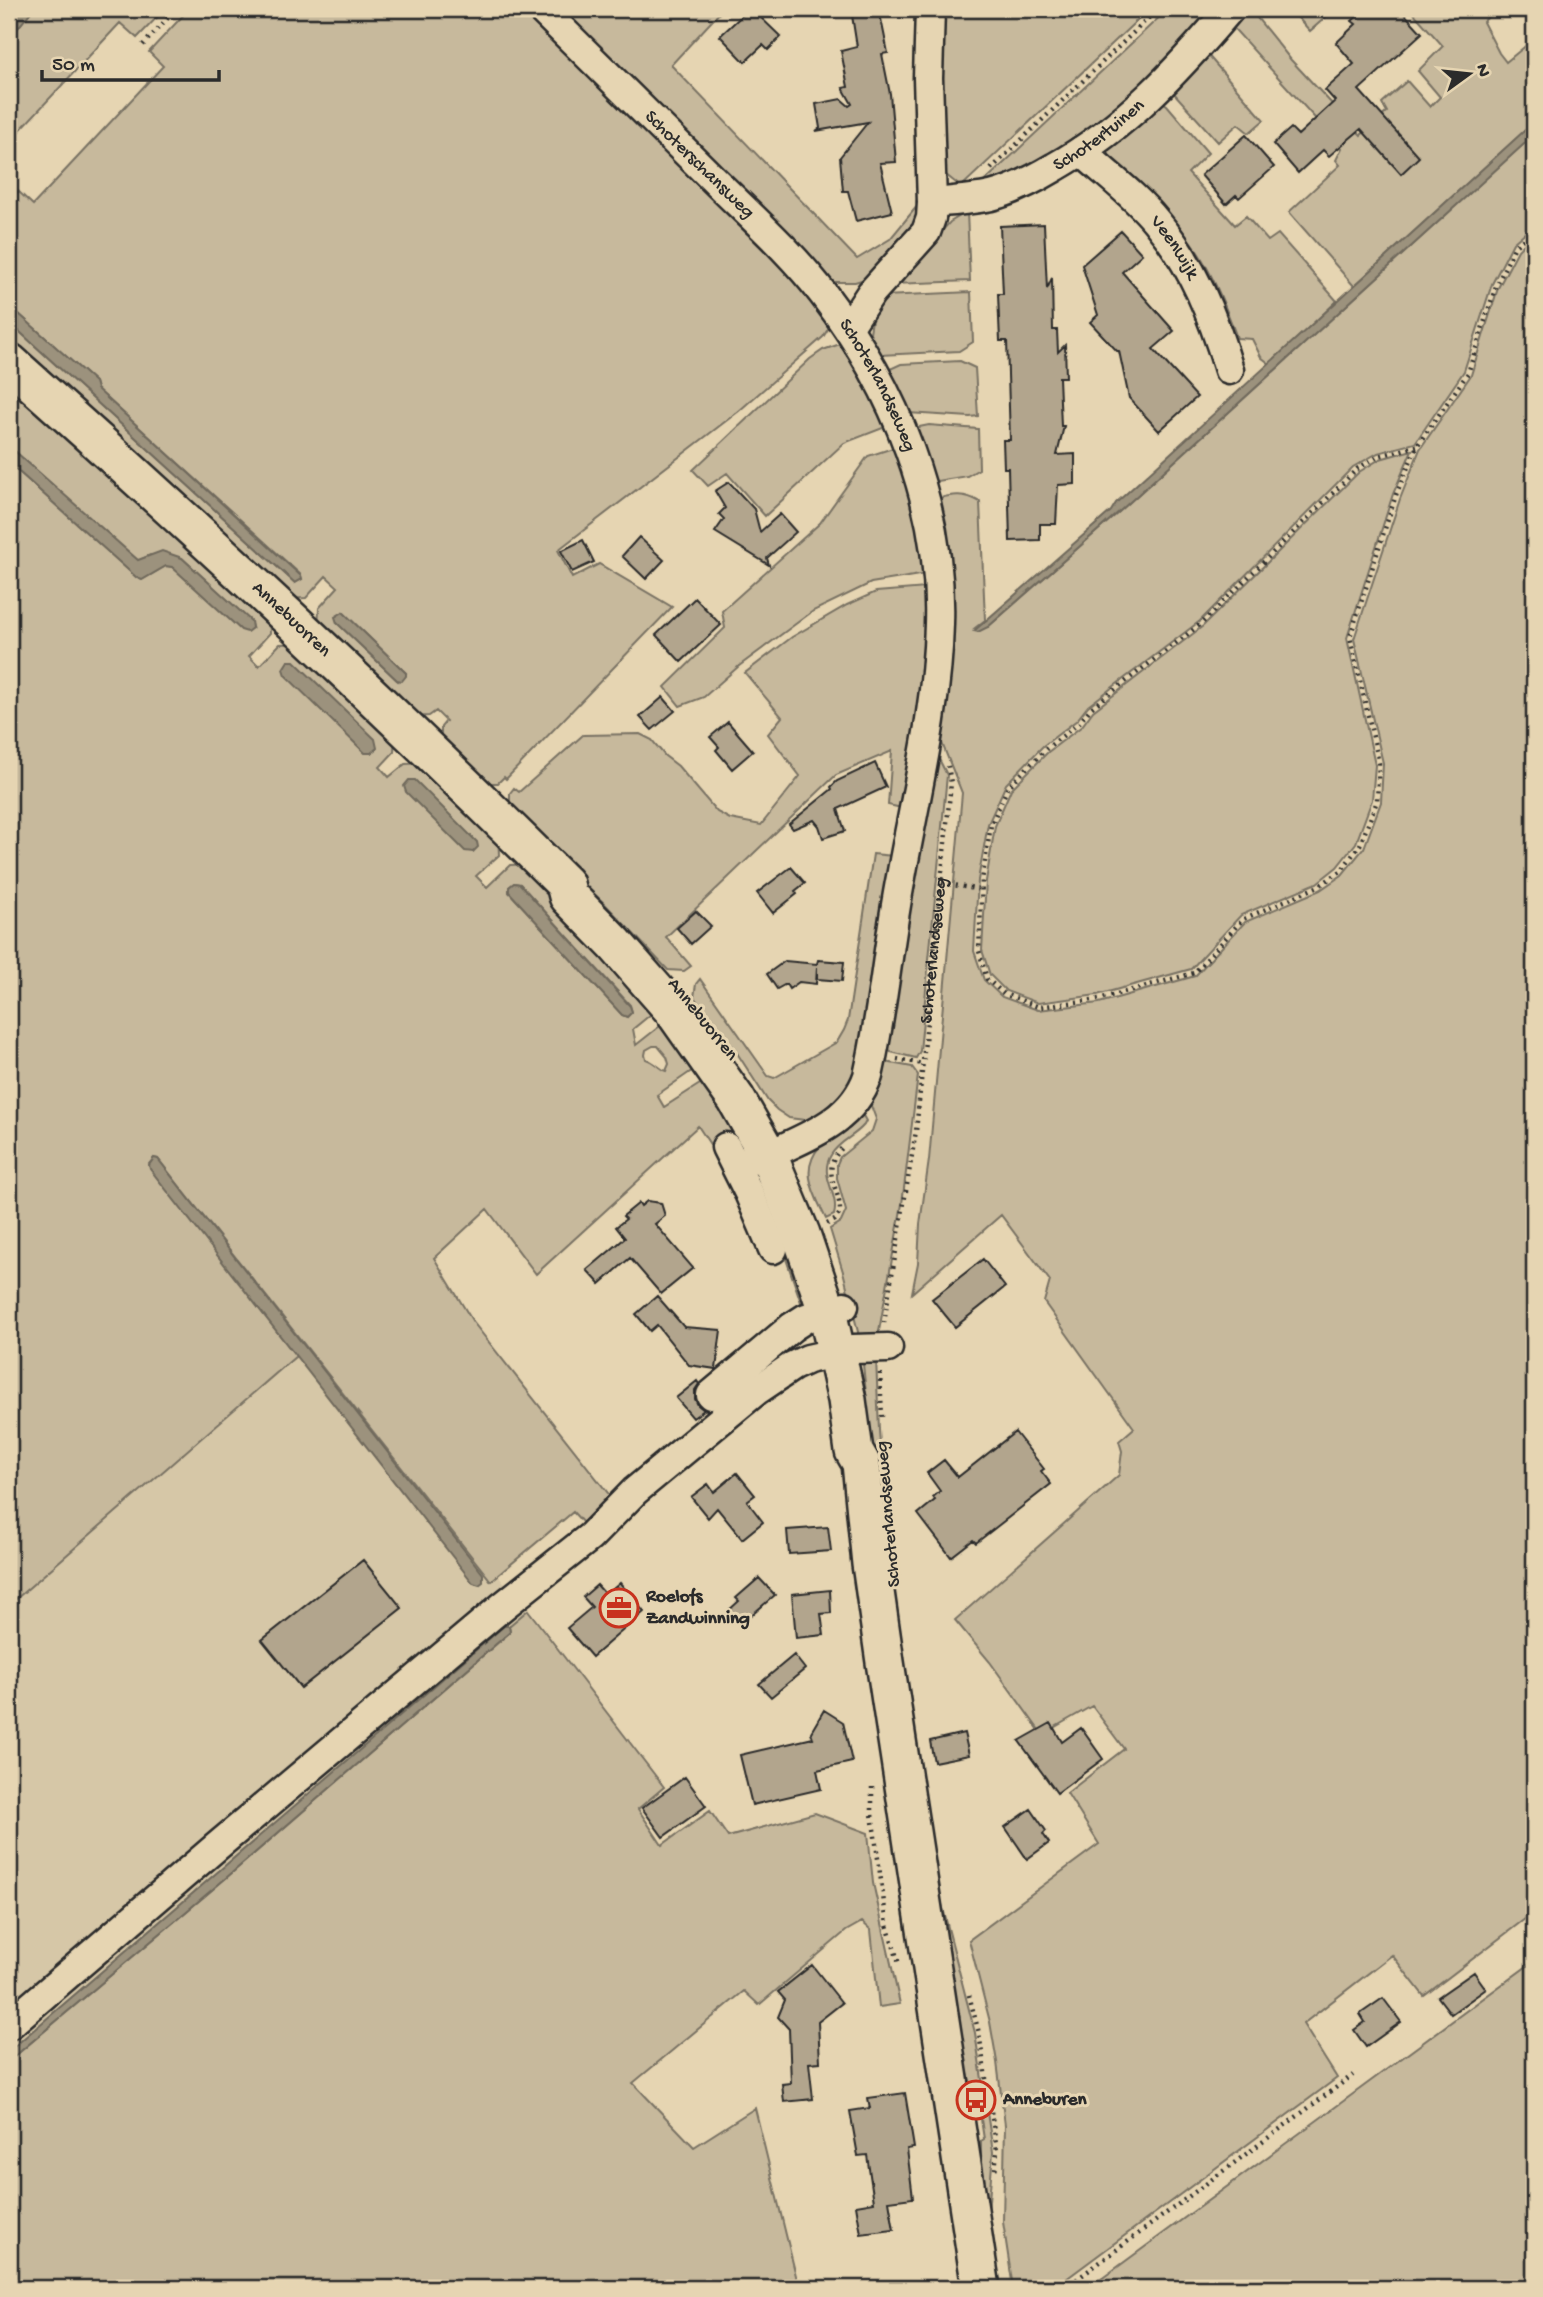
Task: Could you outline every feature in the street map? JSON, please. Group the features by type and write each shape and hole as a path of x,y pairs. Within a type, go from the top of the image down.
{"main road":[{"name":"Annebuorren","path":"9,362 345,670 565,884 568,896 673,1010 736,1100 754,1154"},
{"name":"Schoterlandseweg","path":"754,1154 776,1215 835,1309 865,1350 854,1451 861,1463 885,1662 981,2288"},
{"name":"Schoterlandseweg","path":"754,1154 821,1227 835,1309"}],"street":[{"name":"Schoterschansweg","path":"541,9 772,237 811,279 848,328"},
{"name":"Schoterlandseweg","path":"754,1154 832,1123 857,1100 868,1076 899,888 927,745 939,622 936,566 930,528 917,473 903,431 873,369 848,328 871,293 926,232 945,202 928,78 930,9"},
{"name":"Schotertuinen","path":"945,202 991,195 1020,186 1081,151 1157,91 1230,9"},
{"name":"Veenwijk","path":"1081,151 1156,220 1185,261 1206,301 1229,370"},
{"name":"Schoterlandseweg","path":"773,1249 776,1215"},
{"path":"711,1395 792,1327 806,1318 835,1309"},
{"path":"9,2025 503,1606 590,1537 635,1491 756,1391 802,1362 865,1350"}],"path":[{"path":"143,45 176,9"},
{"path":"945,202 1158,9"},
{"path":"1418,446 1380,456 1357,469 1202,623 1091,708 1079,723 1046,748 1008,787 992,825 982,890 979,951 987,979 1004,994 1039,1007 1099,999 1194,973 1243,919 1319,886 1340,871 1360,845 1377,801 1379,763 1350,637 1396,495 1418,446 1468,373 1496,286 1515,247 1534,231"},
{"name":"Schoterlandseweg","path":"882,1424 865,1350 914,1144 942,883 950,774 939,748 927,745"},
{"path":"942,883 982,890"},
{"path":"884,1056 923,1064"},
{"path":"826,1224 839,1215 840,1206 831,1169 835,1157 846,1145"},
{"path":"968,1995 979,2033 997,2150 995,2174"},
{"path":"1065,2288 1353,2075"}],"shaded area":[{"path":"19,9 33,9 9,39 9,22"},
{"path":"33,9 165,9 137,38 120,23 9,142 9,39"},
{"path":"189,9 527,9 739,212 833,321 823,337 739,411 558,550 572,578 599,564 672,607 506,779 504,777 498,783 479,783 441,746 441,727 446,721 436,711 429,716 409,717 318,629 319,608 338,587 326,576 306,598 286,599 9,348 9,322 295,583 302,579 301,575 97,389 95,382 9,305 9,204 18,191 33,205 163,66 149,52","holes":["343,612 406,673 398,681 337,623"]},
{"path":"558,9 723,9 671,65 857,259 890,239 918,205 919,186 918,223 871,277 855,282 825,282"},
{"path":"939,9 1149,9 961,187 940,170"},
{"path":"1168,9 1218,9 1174,63 1043,164 973,192"},
{"path":"1240,9 1250,9 1291,60 1361,135 1387,112 1382,103 1407,81 1430,107 1440,97 1418,71 1443,46 1410,9 1496,9 1483,22 1506,62 1534,39 1534,122 1354,286 1289,212 1340,165 1336,160 1342,148 1228,22"},
{"path":"1290,9 1335,9 1310,31"},
{"path":"1206,53 1264,120 1249,133 1238,124 1218,142 1172,91"},
{"path":"1159,100 1167,105 1208,153 1188,173 1235,225 1246,216 1268,241 1278,234 1337,301 1270,364 1261,357 1252,339 1237,338 1210,274 1192,243 1108,161 1110,143"},
{"path":"1534,122 1534,135 1120,511 988,627 974,631 1111,511 1116,503"},
{"path":"1534,135 1534,225 1513,243 1492,284 1464,371 1415,443 1378,453 1353,467 1200,621 1088,706 1077,720 1043,746 1006,784 988,824 978,880 974,951 984,980 1002,997 1038,1010 1099,1003 1195,976 1245,922 1320,890 1342,875 1364,848 1381,802 1383,763 1354,639 1400,499 1420,449 1471,375 1498,288 1518,250 1534,234 1534,1912 1424,1996 1392,1955 1303,2024 1337,2078 1054,2288 1013,2288 1003,2222 1005,2125 990,2022 969,1940 1099,1844 1067,1793 1124,1749 1092,1706 1048,1731 1039,1730 990,1662 955,1620 1119,1475 1122,1451 1119,1441 1134,1428 1044,1302 1050,1281 1001,1215 912,1293 918,1263 920,1224 929,1160 962,793 940,738 936,499 959,495 980,502 985,620 975,628 988,627 1120,511"},
{"path":"967,212 970,281 894,284 950,222"},
{"path":"971,292 973,342 959,351 880,355 869,339 873,313 884,296"},
{"path":"9,305 95,382 97,389 302,579 295,583 9,322"},
{"path":"843,343 888,426 844,443 765,516 727,473 708,486 693,470 810,359 823,350"},
{"path":"960,361 975,368 978,416 908,413 888,370 901,364"},
{"path":"9,377 269,613 270,633 249,656 259,666 280,644 301,643 395,733 394,752 380,767 389,777 405,764 425,763 498,833 499,855 476,876 487,887 510,865 531,864 654,995 650,1015 633,1029 636,1045 660,1026 680,1028 696,1050 693,1070 657,1095 664,1107 703,1082 750,1147 715,1152 698,1126 536,1274 487,1209 434,1258 473,1322 611,1497 584,1524 573,1512 491,1581 158,1159 154,1158 149,1164 151,1169 296,1356 9,1605 9,463 137,578 142,580 166,566 172,567 252,627 250,621 182,558 150,555 138,561 9,446","holes":["514,883 520,884 630,1005 632,1012 627,1017 622,1015 509,892 509,887","658,1046 667,1057 669,1064 666,1071 646,1059 646,1050"]},
{"path":"929,425 978,429 979,469 967,476 931,482 914,428"},
{"path":"9,446 138,560 162,551 182,558 251,621 252,628 247,632 241,630 172,567 166,566 142,580 137,578 9,463"},
{"path":"896,447 916,519 926,574 871,583 813,611 739,666 704,697 680,706 665,687 725,628 722,611 820,523 868,456"},
{"path":"1412,450 1393,494 1347,638 1375,765 1372,800 1356,843 1337,867 1317,883 1241,915 1191,969 1097,995 1038,1003 1006,991 990,975 982,950 986,881 995,826 1011,789 1048,752 1082,726 1093,711 1203,626 1359,472 1380,459"},
{"path":"926,588 927,638 922,698 902,808 888,805 892,751 836,775 666,937 691,966 684,971 668,970 606,905 510,813 510,793 514,788 519,792 583,735 640,734 652,740 665,756 678,766 717,812 730,819 761,825 800,776 768,734 782,717 745,673 792,637 847,605 876,592"},
{"path":"343,612 406,673 402,681 397,680 337,623 335,617"},
{"path":"288,661 294,661 375,739 377,748 371,753 365,753 285,675 283,669"},
{"path":"937,755 947,775 920,1051 916,1058 891,1052 888,1048 912,881"},
{"path":"409,780 415,780 477,842 478,847 473,852 465,851 406,792 404,786"},
{"path":"873,854 893,856 859,1076 851,1089 813,1121 789,1118 768,1101 737,1053 694,997 696,984 700,979 768,1076 774,1078 837,1042 848,1020"},
{"path":"514,883 520,884 630,1006 632,1012 627,1017 622,1015 509,892 509,887"},
{"path":"885,1062 912,1067 918,1075 902,1204 877,1342 860,1340 830,1229 841,1222 846,1211 837,1178 837,1164 840,1157 872,1131 876,1119 870,1103"},
{"path":"861,1112 866,1121 864,1125 838,1146 828,1163 828,1178 835,1207 834,1215 826,1219 811,1183 810,1167 813,1157 834,1132"},
{"path":"154,1158 158,1159 483,1574 483,1582 479,1585 473,1583 150,1169 149,1165"},
{"path":"786,1247 818,1300 804,1311 784,1253"},
{"path":"304,1350 528,1610 9,2054 9,1605"},
{"path":"876,1358 889,1568 884,1569 863,1364 865,1360"},
{"path":"528,1610 664,1787 638,1809 662,1845 710,1811 728,1837 815,1813 868,1833 873,1883 900,2004 879,2007 871,1930 862,1922 846,1931 759,2005 744,1991 633,2083 694,2147 755,2108 799,2288 9,2288 9,2061 226,1878 510,1632 509,1626"},
{"path":"504,1626 509,1626 510,1632 226,1878 9,2061 9,2051"},
{"path":"936,1881 975,2033 993,2152 988,2213 999,2288 992,2288 981,2211 981,2141 984,2139 978,2099 975,2099 952,2015"},
{"path":"1534,1961 1534,2288 1089,2288"}],"building":[{"path":"749,9 781,37 768,50 763,45 745,62 720,36"},
{"path":"851,9 879,9 888,53 882,54 890,94 896,162 880,163 892,212 856,221 848,191 843,191 840,157 868,122 816,131 820,128 816,104 841,99 849,106 852,104 843,88 848,87 841,51 857,47"},
{"path":"1365,9 1400,9 1422,33 1359,90 1419,157 1401,174 1361,129 1329,156 1323,150 1298,173 1273,144 1291,128 1298,135 1335,101 1325,90 1354,64 1336,43 1356,24 1352,21"},
{"path":"1246,135 1274,167 1239,198 1236,195 1226,204 1201,175"},
{"path":"1044,224 1047,289 1052,278 1053,330 1057,330 1058,352 1065,345 1066,377 1059,377 1061,426 1064,426 1057,455 1075,454 1075,484 1058,485 1056,524 1040,524 1040,540 1010,541 1008,468 1004,468 1003,440 1010,440 1007,341 1000,341 998,294 1003,294 1000,226"},
{"path":"1121,231 1142,254 1122,272 1174,331 1153,349 1197,397 1159,431 1129,398 1119,351 1090,322 1098,315 1082,265"},
{"path":"729,482 754,509 760,532 780,514 796,532 767,558 769,565 715,532 724,519 719,514 725,508 715,491"},
{"path":"639,537 664,560 646,579 622,556"},
{"path":"583,540 594,562 572,572 561,551"},
{"path":"695,598 721,625 681,662 656,635"},
{"path":"663,697 675,711 652,730 640,717"},
{"path":"728,722 753,751 732,769 716,750 719,747 710,737"},
{"path":"875,763 886,787 838,809 845,831 823,838 814,820 793,829 789,824 832,789 837,781"},
{"path":"791,867 805,883 795,891 797,894 773,913 757,893"},
{"path":"696,911 711,926 691,944 677,928"},
{"path":"818,960 844,962 842,981 817,979 817,967 816,984 799,982 789,989 786,984 777,989 767,974 785,961 817,964"},
{"path":"647,1201 661,1203 665,1216 655,1224 693,1268 661,1294 630,1258 600,1284 587,1270 625,1238 616,1227 626,1219 623,1216 639,1203 641,1206"},
{"path":"983,1259 1005,1287 955,1327 932,1299"},
{"path":"657,1296 684,1327 721,1330 716,1369 689,1365 657,1325 650,1331 636,1314"},
{"path":"697,1381 699,1384 695,1390 695,1399 704,1410 693,1418 676,1398"},
{"path":"1015,1432 1044,1469 1041,1471 1051,1484 976,1543 973,1540 951,1557 918,1514 935,1500 933,1497 940,1491 927,1473 944,1460 958,1477"},
{"path":"737,1473 755,1495 747,1501 763,1522 742,1539 717,1508 708,1518 691,1497 708,1484 714,1492"},
{"path":"828,1527 831,1551 789,1554 787,1530"},
{"path":"363,1560 402,1608 301,1688 262,1640"},
{"path":"759,1578 775,1595 740,1625 728,1611 739,1601 736,1598"},
{"path":"620,1583 644,1612 592,1657 567,1628 592,1607 583,1597 597,1585 606,1595"},
{"path":"830,1590 831,1613 821,1614 824,1635 796,1638 792,1594"},
{"path":"794,1655 805,1669 771,1697 759,1684"},
{"path":"824,1710 843,1722 852,1762 817,1770 821,1789 752,1805 740,1755 813,1738 811,1732"},
{"path":"1051,1723 1062,1742 1081,1728 1103,1759 1057,1793 1019,1741"},
{"path":"964,1733 969,1755 934,1762 930,1741"},
{"path":"685,1777 706,1806 663,1837 642,1808"},
{"path":"1031,1809 1046,1831 1043,1834 1049,1843 1027,1859 1005,1827"},
{"path":"812,1965 842,2003 818,2022 820,2062 809,2063 813,2099 784,2102 782,2084 791,2083 789,2029 778,2017 785,2000 778,1992"},
{"path":"1474,1972 1486,1989 1451,2014 1438,1997"},
{"path":"1383,1998 1401,2022 1366,2047 1354,2030 1365,2022 1360,2014"},
{"path":"905,2093 914,2148 907,2149 913,2198 889,2201 894,2230 861,2234 856,2205 874,2202 867,2155 858,2156 850,2111 870,2108 868,2098"}],"place":[{"name":"Roelofs Zandwinning","path":"619,1608"},
{"name":"Anneburen","path":"976,2100"}]}
